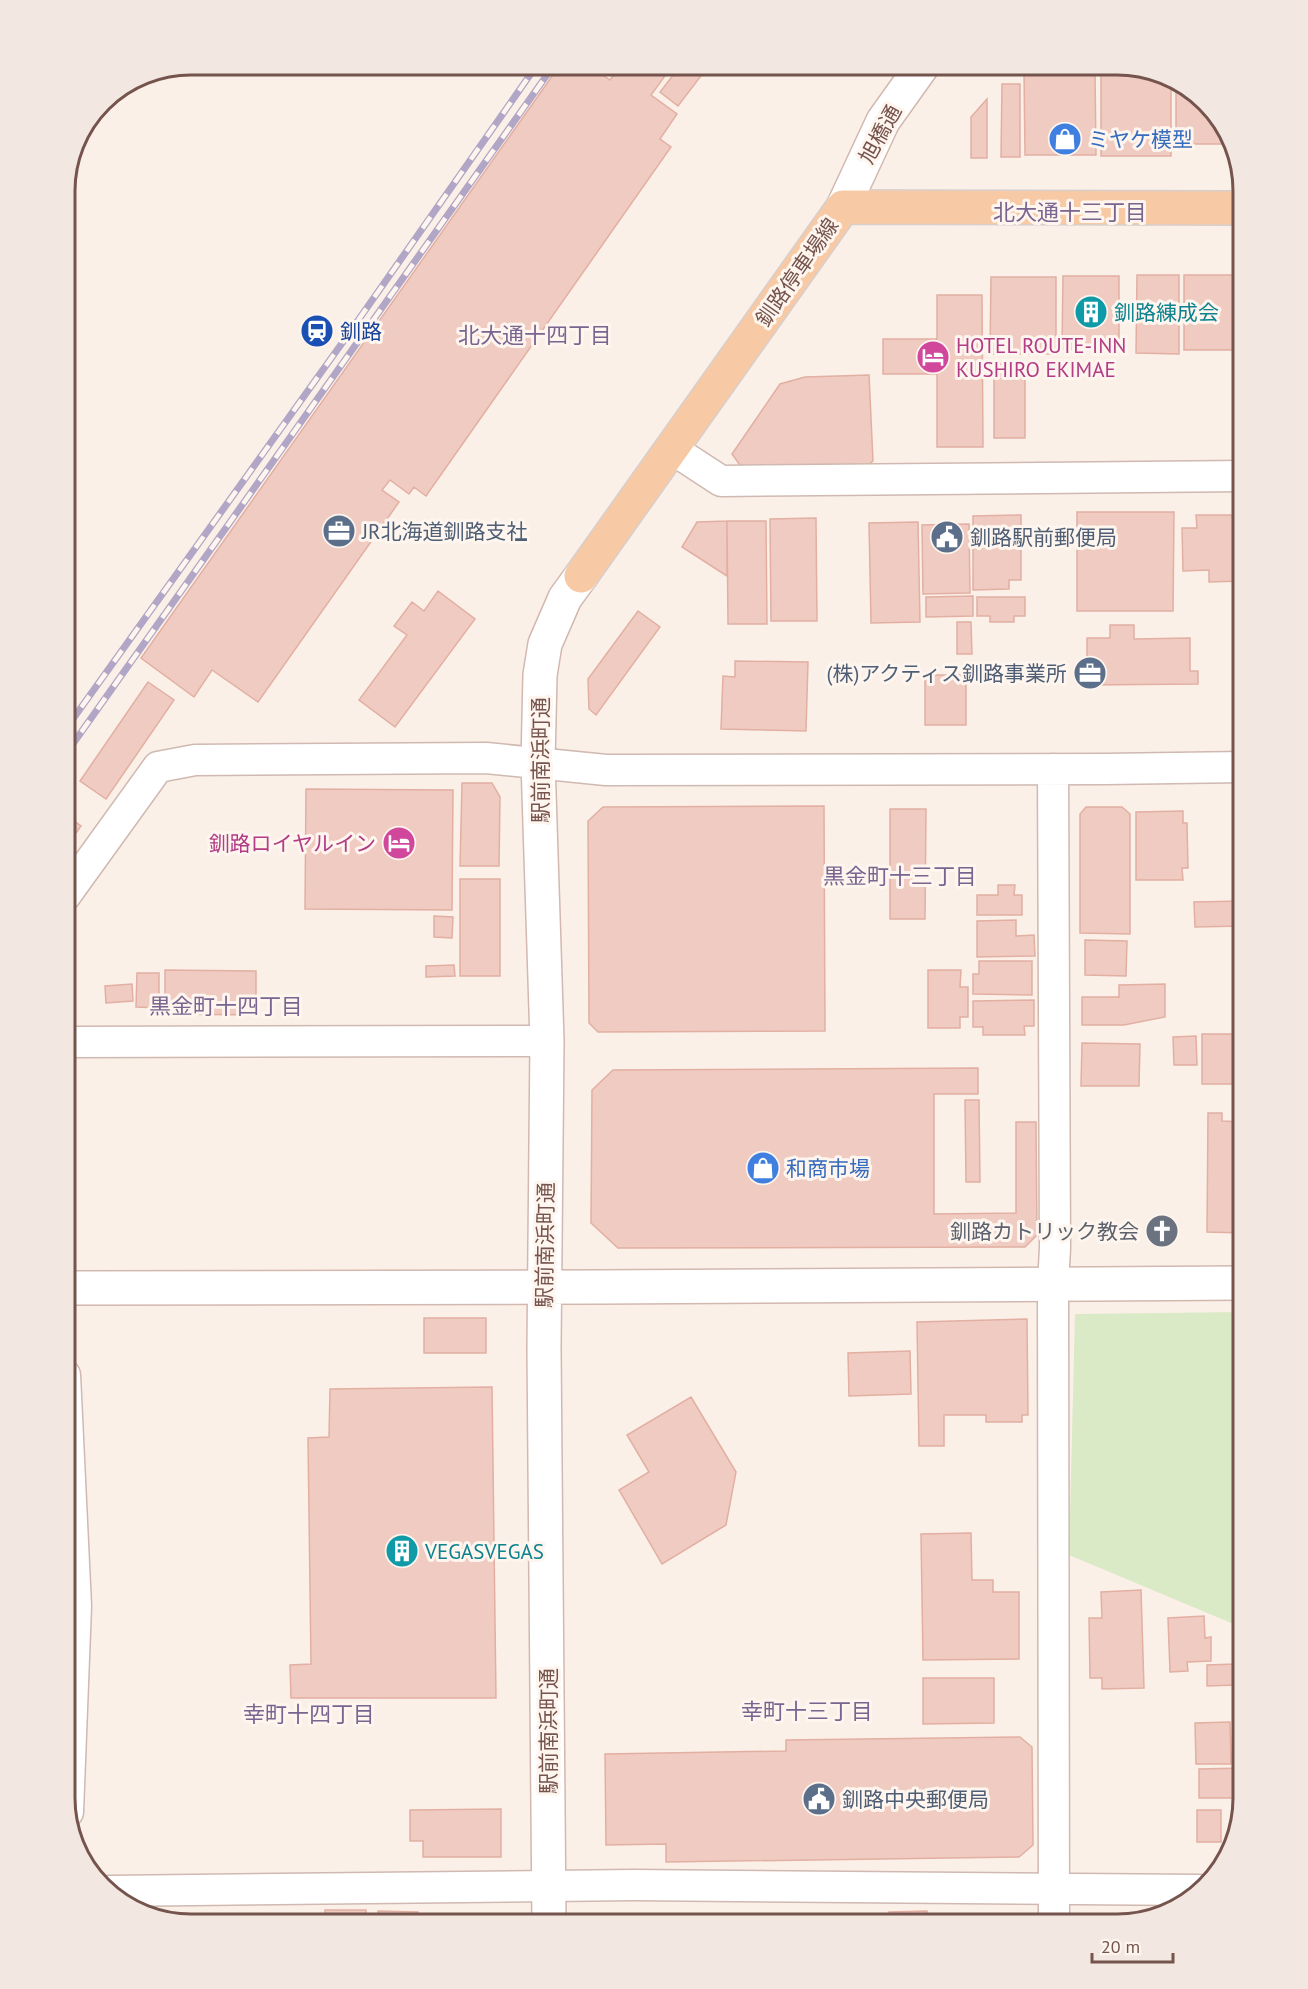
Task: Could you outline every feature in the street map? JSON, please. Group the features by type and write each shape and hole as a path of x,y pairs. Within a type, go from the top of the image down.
{"main road":[{"name":"釧路停車場線","path":"581,576 843,207 1233,208"}],"street":[{"name":"旭橋通","path":"843,207 883,121 916,75"},
{"path":"672,449 721,481 1233,476"},
{"name":"駅前南浜町通","path":"549,1914 544,1286 547,1041 538,762 540,675 545,644 565,598 581,576"},
{"path":"75,882 158,767 195,760 486,758 606,770 1233,767"},
{"path":"1053,769 1054,1914"},
{"path":"75,1042 547,1041"},
{"path":"75,1288 1233,1283"},
{"path":"75,1590 75,1632"},
{"path":"122,1891 633,1885 1188,1890"}],"green space":[{"path":"1233,1312 1233,1624 1069,1555 1075,1314"}],"building":[{"path":"553,75 603,75 610,80 614,75 666,75 651,95 677,114 660,139 671,147 426,496 414,487 409,494 390,480 382,490 399,502 258,702 212,670 194,697 141,658"},
{"path":"673,75 702,75 678,106 660,92"},
{"path":"1024,75 1095,75 1096,155 1025,155"},
{"path":"1101,75 1132,76 1147,79 1171,89 1171,156 1101,156"},
{"path":"1002,84 1020,84 1020,157 1001,157"},
{"path":"1176,92 1188,99 1209,120 1223,144 1176,144"},
{"path":"987,99 987,158 971,158 971,117"},
{"path":"1137,275 1179,275 1179,354 1136,353"},
{"path":"1184,275 1232,275 1233,350 1184,350"},
{"name":"釧路練成会","path":"1063,276 1119,276 1119,349 1062,349"},
{"path":"991,277 1056,277 1056,354 990,354"},
{"name":"HOTEL ROUTE-INN KUSHIRO EKIMAE","path":"937,295 982,295 983,447 937,447 937,374 883,374 883,339 937,339"},
{"path":"994,364 1025,364 1025,438 994,438"},
{"path":"869,375 873,461 861,471 747,475 732,454 780,384 805,377"},
{"path":"1077,512 1174,512 1173,611 1077,611"},
{"path":"1021,515 1021,580 1009,580 1009,589 973,590 973,516"},
{"path":"1196,515 1231,515 1233,518 1233,581 1209,582 1209,570 1183,571 1182,528 1197,528"},
{"path":"816,518 817,621 771,621 770,519"},
{"path":"727,521 727,576 682,547 697,522"},
{"path":"727,521 766,521 767,624 728,624"},
{"path":"918,522 920,622 871,623 869,523"},
{"path":"969,524 970,593 923,594 922,525"},
{"path":"438,591 475,619 395,727 359,700 407,635 394,626 412,602 424,611"},
{"path":"973,596 973,616 926,617 926,597"},
{"path":"977,597 1025,597 1025,616 1014,616 1014,622 990,622 990,616 977,616"},
{"path":"638,611 660,627 596,715 589,709 588,679"},
{"path":"957,622 971,622 972,654 957,654"},
{"path":"1110,625 1134,625 1134,639 1190,638 1190,671 1198,671 1198,684 1087,685 1087,638 1110,638"},
{"path":"735,661 808,662 806,731 721,729 723,676 735,677"},
{"path":"925,675 966,675 966,725 925,725"},
{"path":"148,682 174,700 106,799 80,781"},
{"path":"462,783 492,783 500,797 499,866 460,866"},
{"path":"306,789 453,790 452,910 305,909"},
{"path":"824,806 825,1031 598,1032 589,1023 588,821 603,807"},
{"path":"1086,807 1122,807 1130,814 1130,934 1080,933 1080,814"},
{"path":"890,809 926,809 925,919 890,919"},
{"path":"1183,811 1183,823 1187,823 1188,868 1182,868 1183,880 1136,880 1136,812"},
{"path":"75,822 81,826 75,835"},
{"path":"460,879 500,879 500,976 460,976"},
{"path":"998,885 1015,885 1014,895 1022,895 1022,915 977,915 977,895 998,895"},
{"path":"1233,901 1233,926 1195,927 1194,902"},
{"path":"434,916 453,917 452,938 434,937"},
{"path":"1016,920 1016,936 1034,935 1035,956 977,957 977,921"},
{"path":"1085,940 1127,941 1126,976 1085,975"},
{"path":"979,961 1032,961 1032,995 973,994 973,974 979,974"},
{"path":"454,965 455,976 426,977 426,966"},
{"path":"165,970 256,971 256,1015 165,1014"},
{"path":"928,970 961,970 960,987 968,987 968,1017 960,1017 960,1028 928,1028"},
{"path":"137,973 159,973 159,1008 136,1007"},
{"path":"132,984 133,1001 106,1003 105,986"},
{"path":"1165,984 1165,1017 1124,1025 1082,1025 1082,997 1119,997 1119,985"},
{"path":"1034,1000 1034,1026 1024,1026 1025,1035 983,1035 983,1027 973,1027 973,1001"},
{"path":"1202,1034 1233,1034 1233,1084 1202,1084"},
{"path":"1196,1036 1197,1065 1174,1065 1173,1037"},
{"path":"1082,1043 1140,1044 1139,1086 1081,1086"},
{"name":"和商市場","path":"978,1068 978,1094 934,1094 934,1214 1016,1213 1016,1122 1036,1122 1037,1235 1025,1247 618,1248 591,1223 592,1090 613,1070"},
{"path":"965,1100 979,1100 980,1182 966,1182"},
{"path":"1208,1113 1222,1113 1222,1121 1233,1122 1233,1233 1207,1232"},
{"path":"424,1318 486,1318 486,1353 424,1353"},
{"path":"1027,1319 1028,1415 1022,1415 1022,1422 986,1422 986,1415 944,1415 944,1446 919,1446 917,1322"},
{"path":"910,1351 911,1394 849,1396 848,1353"},
{"name":"VEGASVEGAS","path":"492,1387 496,1698 291,1698 290,1665 311,1664 308,1438 329,1437 330,1389"},
{"path":"691,1397 736,1472 726,1525 662,1564 619,1490 649,1472 627,1435"},
{"path":"971,1533 972,1580 993,1580 993,1592 1019,1592 1019,1659 923,1660 921,1534"},
{"path":"1141,1590 1144,1688 1102,1689 1102,1678 1090,1678 1089,1618 1102,1618 1101,1592"},
{"path":"1204,1616 1205,1638 1211,1637 1211,1661 1187,1662 1188,1671 1170,1672 1168,1618"},
{"path":"1233,1664 1233,1685 1207,1686 1207,1665"},
{"path":"923,1678 994,1678 994,1723 923,1724"},
{"path":"1230,1722 1231,1764 1196,1764 1195,1723"},
{"name":"釧路中央郵便局","path":"1020,1737 1032,1747 1033,1845 1019,1857 666,1862 666,1844 606,1845 605,1754 786,1751 786,1740"},
{"path":"1233,1768 1233,1798 1199,1798 1199,1769"},
{"path":"501,1809 501,1857 423,1857 423,1841 410,1841 410,1810"},
{"path":"1197,1810 1221,1810 1221,1842 1197,1842"},
{"path":"325,1910 366,1910 366,1914 325,1914"},
{"path":"378,1911 418,1912 418,1914 378,1914"},
{"path":"927,1911 927,1914 889,1914 889,1912"}],"railway":[{"path":"75,716 345,339 530,75"},
{"path":"75,741 547,75"}],"place":[{"name":"ミヤケ模型","path":"1065,139"},
{"name":"釧路練成会","path":"1091,312"},
{"name":"釧路","path":"317,331"},
{"name":"HOTEL ROUTE-INN KUSHIRO EKIMAE","path":"933,357"},
{"name":"JR北海道釧路支社","path":"339,531"},
{"name":"釧路駅前郵便局","path":"947,537"},
{"name":"(株)アクティス釧路事業所","path":"1090,673"},
{"name":"釧路ロイヤルイン","path":"399,843"},
{"name":"和商市場","path":"763,1168"},
{"name":"釧路カトリック教会","path":"1162,1231"},
{"name":"VEGASVEGAS","path":"402,1551"},
{"name":"釧路中央郵便局","path":"819,1799"}],"district":[{"name":"北大通十三丁目","path":"1070,212"},
{"name":"北大通十四丁目","path":"535,335"},
{"name":"黒金町十三丁目","path":"900,876"},
{"name":"黒金町十四丁目","path":"226,1006"},
{"name":"幸町十三丁目","path":"807,1711"},
{"name":"幸町十四丁目","path":"309,1714"}]}
